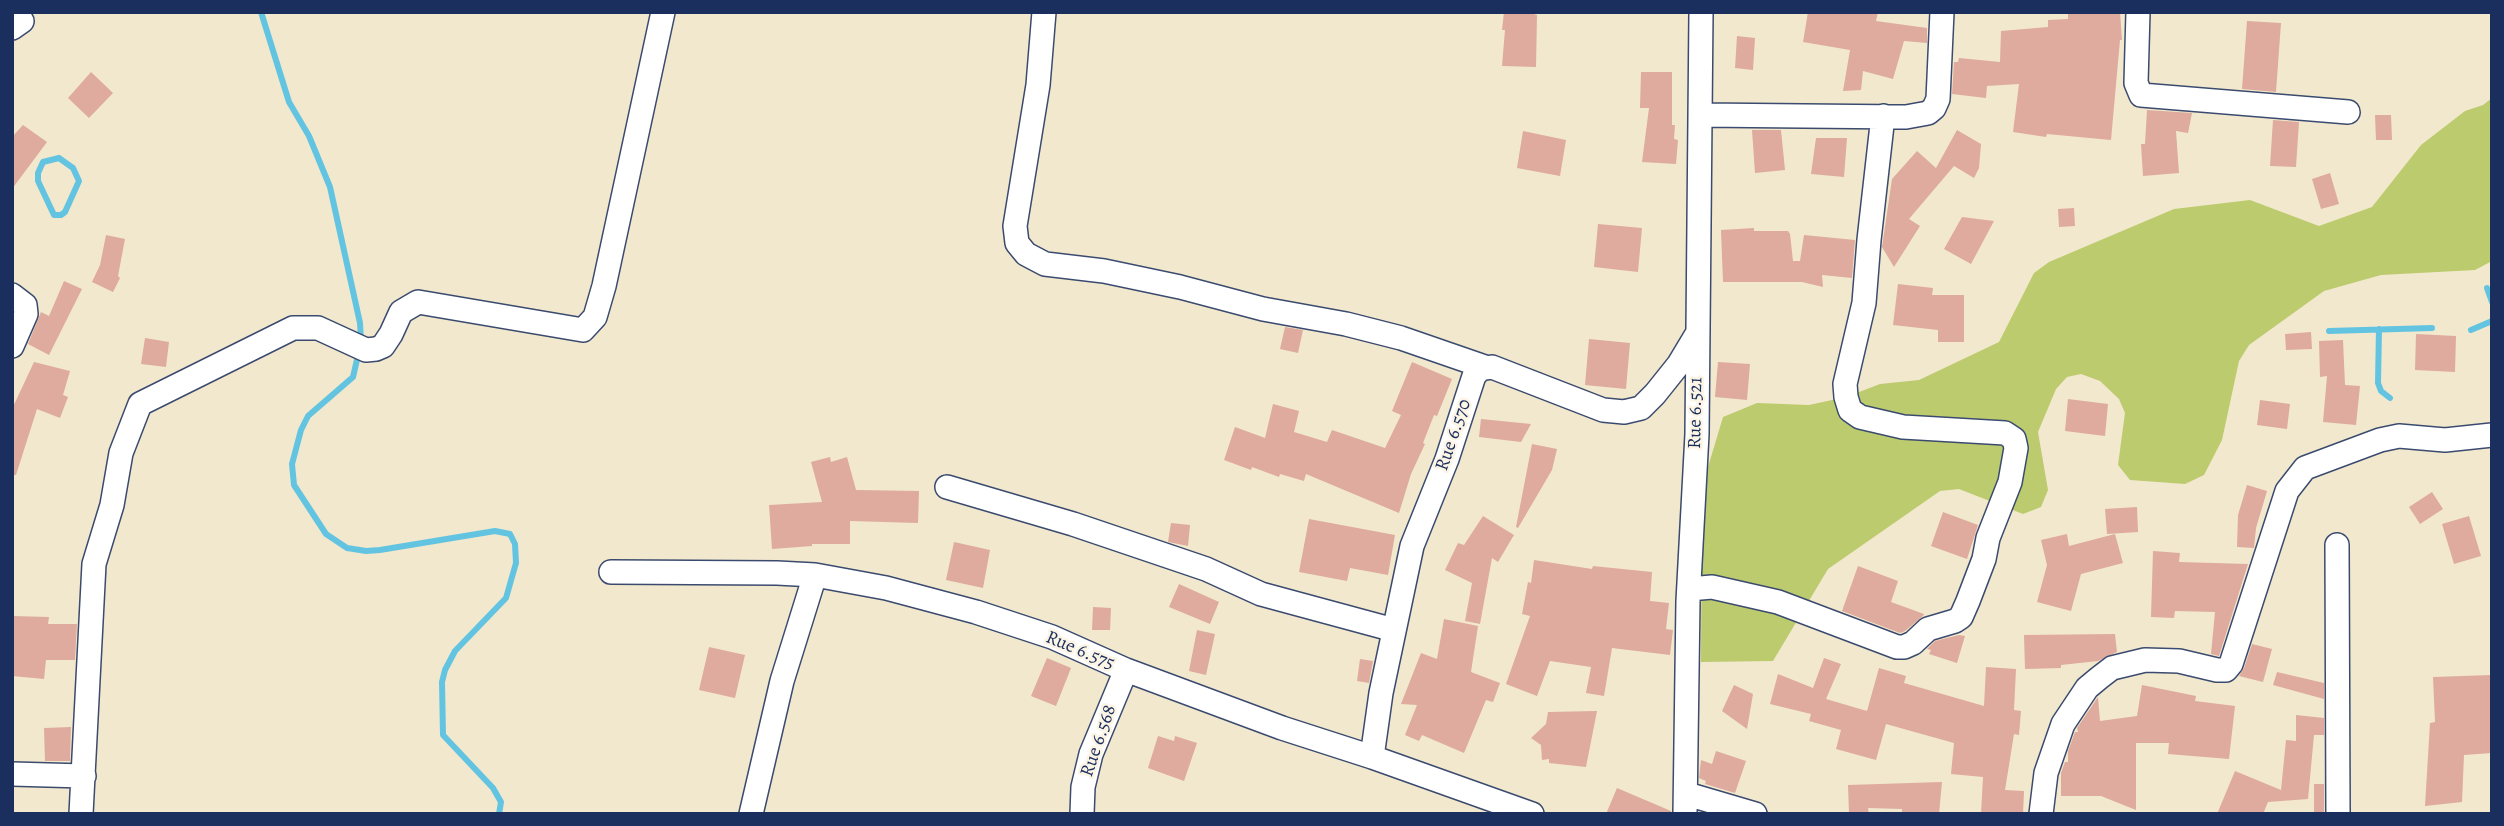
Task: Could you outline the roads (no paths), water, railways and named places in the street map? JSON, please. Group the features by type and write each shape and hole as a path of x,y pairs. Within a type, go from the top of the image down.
{"street":[{"path":"81,814 94,564 112,505 121,453 140,404 293,328 318,328 366,350 376,349 383,346 401,312 418,302 438,303 520,321 583,330 595,317 604,286 663,12"},
{"path":"1044,12 1038,85 1015,226 1017,243 1026,254 1045,264 1142,279 1263,309 1401,338 1485,367 1492,367 1603,410 1624,412 1641,408 1679,364 1697,334"},
{"name":"Rue 6.521","path":"1686,804 1689,589 1697,434 1701,12"},
{"path":"1701,115 1906,117 1928,113 1934,108 1940,78 1942,12"},
{"path":"2138,12 2136,83 2141,95 2348,112"},
{"path":"1689,589 1712,587 1778,602 1904,647 1913,643 1928,629 1961,617 1968,601 1984,559 1988,538 2010,482 2016,448 2014,439 2005,433 1903,427 1860,417 1850,410 1846,397 1845,384 1864,303 1883,116"},
{"path":"12,295 25,304 26,314 12,346"},
{"name":"Rue 6.570","path":"1372,757 1381,693 1412,546 1447,459 1474,376 1485,367"},
{"path":"2040,814 2046,773 2063,724 2087,688 2099,678 2112,668 2145,660 2179,661 2226,670 2231,664 2287,491 2305,468 2380,440 2399,436 2445,440 2492,435"},
{"path":"947,486 1196,565 1261,594 1394,630"},
{"path":"2337,545 2338,814"},
{"name":"Rue 6.575","path":"611,572 815,575 886,588 976,612 1052,638 1125,670 1282,728 1532,814"},
{"path":"751,814 782,681 815,575"},
{"name":"Rue 6.568","path":"1083,814 1083,787 1091,754 1125,670"},
{"path":"12,774 84,776"},
{"path":"1686,804 1755,814"}],"waterway":[{"path":"261,12 289,102 309,136 330,187 360,323 361,340"},
{"path":"59,158 73,168 79,181 65,212 54,215 38,181 38,173 43,162 59,158"},
{"path":"2487,288 2492,302"},
{"path":"2471,330 2492,321"},
{"path":"2329,331 2432,328"},
{"path":"2379,329 2378,383 2381,391 2390,398"},
{"path":"359,351 353,377 308,416 301,430 292,464 294,485 326,534 347,548 380,550 495,531 510,534 515,544 516,563 506,598 455,651 442,682 443,735 493,788 501,802 499,814"}]}
